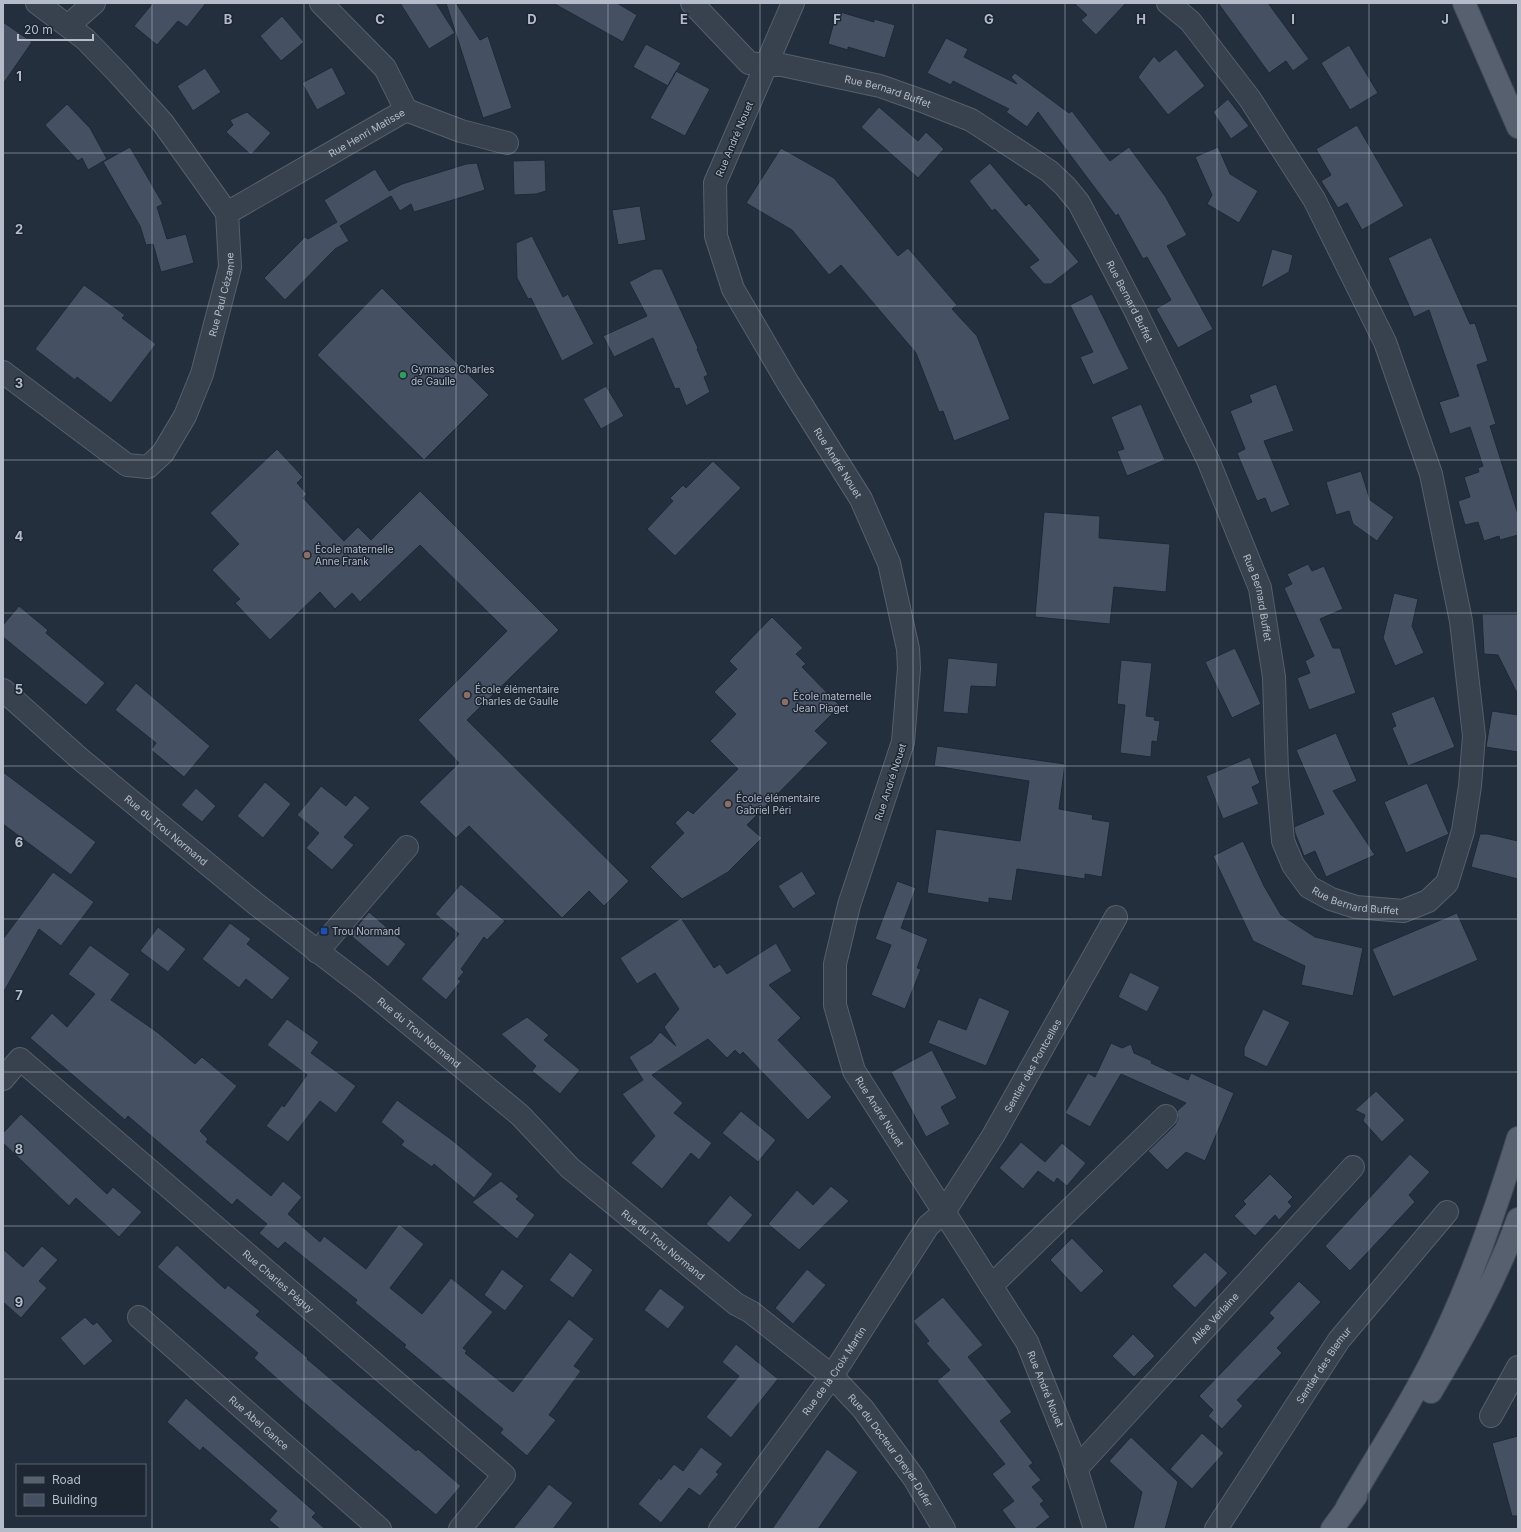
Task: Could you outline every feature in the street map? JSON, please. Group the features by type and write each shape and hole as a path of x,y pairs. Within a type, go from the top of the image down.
{"main road":[{"path":"1464,3 1518,127"},
{"path":"1347,1507 1432,1361 1454,1314 1517,1146"},
{"path":"1332,1529 1427,1399 1467,1332 1491,1286 1518,1219"}],"street":[{"path":"38,3 69,25 91,44 163,123 227,213"},
{"path":"69,25 94,3"},
{"name":"Rue Henri Matisse","path":"227,213 406,110 386,68 321,3"},
{"path":"692,3 750,62 764,65"},
{"name":"Rue André Nouet","path":"793,3 764,65 715,182 716,236 733,289 788,383 861,499 890,563 908,649 908,697 903,742 849,905 835,964 835,1005 854,1071 1027,1342 1070,1449 1095,1529"},
{"name":"Rue Bernard Buffet","path":"764,65 782,65 880,86 971,120 1049,171 1065,186 1079,203 1134,308 1208,460 1260,588 1274,677 1277,772 1283,841 1293,865 1309,887 1331,899 1356,907 1403,911 1428,901 1447,883 1463,831 1470,786 1473,744 1461,621 1431,474 1385,342 1314,199 1250,99 1190,21 1168,3"},
{"path":"406,110 461,131 507,143"},
{"name":"Rue Paul Cézanne","path":"3,372 127,465 148,467 163,453 185,416 202,374 230,267 227,213"},
{"name":"Rue du Trou Normand","path":"6,697 256,904 363,986 520,1115 576,1173 736,1304 752,1312 832,1376"},
{"path":"317,952 407,847"},
{"name":"Sentier des Pontcelles","path":"944,1212 993,1136 1116,917"},
{"name":"Rue Charles Péguy","path":"3,1079 20,1059 504,1475 460,1529"},
{"path":"991,1286 1166,1116"},
{"name":"Allée Verlaine","path":"1076,1469 1353,1167"},
{"name":"Rue de la Croix Martin","path":"720,1529 832,1376 928,1226 944,1212"},
{"name":"Sentier des Blemur","path":"1216,1529 1339,1340 1447,1212"},
{"name":"Rue Abel Gance","path":"139,1317 380,1529"},
{"path":"1491,1416 1518,1368"},
{"name":"Rue du Docteur Dreyer Dufer","path":"832,1376 863,1409 914,1478 944,1529"}],"building":[{"path":"153,3 206,3 187,27 178,21 157,45 134,26"},
{"path":"400,3 436,3 455,33 429,49"},
{"path":"446,3 456,3 480,40 488,36 512,108 483,118"},
{"path":"553,3 617,3 637,15 623,42"},
{"path":"1074,3 1126,3 1096,35 1081,20 1087,15"},
{"path":"1218,3 1268,3 1309,59 1293,71 1286,61 1269,73"},
{"path":"837,11 874,22 874,19 895,25 885,58 848,47 848,50 828,44"},
{"path":"282,16 304,42 281,61 260,36"},
{"path":"3,22 32,42 3,84"},
{"path":"946,38 968,49 964,57 1017,84 1011,77 1015,73 1069,113 1072,111 1110,161 1129,147 1165,196 1187,235 1167,246 1213,329 1178,348 1156,309 1171,300 1147,257 1143,259 1118,214 1116,216 1038,112 1027,127 1006,112 1009,109 953,81 951,85 927,73"},
{"path":"646,44 681,63 668,86 633,67"},
{"path":"1349,45 1378,93 1350,110 1321,63"},
{"path":"1176,49 1205,86 1168,115 1138,77 1154,56 1159,62"},
{"path":"332,67 346,94 317,110 302,83"},
{"path":"205,68 221,92 193,111 177,86"},
{"path":"676,71 710,89 685,136 650,118"},
{"path":"1228,99 1249,126 1231,139 1213,112"},
{"path":"67,104 90,128 107,159 88,170 82,158 78,161 45,125"},
{"path":"879,107 918,141 926,132 944,149 918,178 861,127"},
{"path":"247,112 271,133 251,155 226,132 233,125 230,120"},
{"path":"1357,125 1404,206 1362,230 1347,203 1338,208 1321,181 1331,175 1316,149"},
{"path":"130,147 163,204 157,207 167,239 186,234 194,263 161,272 153,244 146,245 140,226 103,162"},
{"path":"1218,147 1230,174 1258,191 1239,223 1207,204 1212,195 1195,157"},
{"path":"781,148 834,178 898,256 908,248 957,305 952,309 977,336 1010,419 954,441 943,411 939,412 916,353 841,265 829,275 792,230 746,203"},
{"path":"545,160 546,191 536,194 514,195 513,161"},
{"path":"477,163 485,190 414,212 411,204 400,211 391,196 340,226 349,241 335,249 285,300 264,278 305,237 308,239 337,222 324,200 375,169 389,191 402,184 466,164"},
{"path":"990,163 1026,206 1029,203 1079,262 1051,284 1044,284 1029,267 1039,260 995,209 992,211 969,181"},
{"path":"640,206 646,240 618,245 612,210"},
{"path":"532,236 563,297 568,294 594,344 562,361 531,298 528,299 517,278 516,243"},
{"path":"1431,237 1470,324 1475,323 1488,361 1477,365 1496,424 1490,426 1518,514 1518,535 1500,540 1499,536 1484,541 1478,522 1465,525 1458,501 1470,497 1464,477 1479,472 1478,468 1483,466 1470,427 1450,434 1439,402 1459,396 1429,310 1414,317 1388,258"},
{"path":"1272,249 1293,255 1289,272 1261,288"},
{"path":"654,269 662,269 698,348 697,349 708,375 704,377 710,392 686,406 679,388 675,389 653,338 614,357 603,336 647,316 629,282"},
{"path":"84,285 125,315 122,318 156,344 111,403 77,377 75,380 35,349"},
{"name":"Gymnase Charles de Gaulle","path":"382,288 489,395 424,460 317,355"},
{"path":"1092,294 1129,369 1093,385 1080,357 1093,352 1070,305"},
{"path":"1276,384 1294,431 1264,441 1290,505 1271,513 1265,498 1257,501 1237,453 1245,449 1230,411 1252,402 1249,395"},
{"path":"606,386 624,416 601,429 583,399"},
{"path":"1141,404 1165,460 1127,476 1117,451 1124,449 1111,417"},
{"path":"277,449 303,477 297,483 307,494 303,498 344,541 358,527 371,540 420,491 559,630 467,720 629,881 604,906 589,891 562,918 469,826 456,838 419,802 459,763 418,720 507,631 420,545 360,602 352,593 335,609 320,592 270,640 235,603 240,599 212,570 239,544 210,513"},
{"path":"713,461 741,488 675,556 647,529 673,501 670,498 683,485 686,488"},
{"path":"1361,471 1370,500 1394,517 1377,541 1353,524 1349,511 1336,515 1326,482"},
{"path":"1044,512 1100,516 1099,538 1170,544 1166,592 1114,587 1110,624 1035,617"},
{"path":"1308,564 1312,571 1324,566 1343,609 1320,619 1333,648 1340,648 1356,693 1309,710 1297,678 1310,673 1305,661 1314,656 1284,588 1292,584 1287,574"},
{"path":"1394,593 1418,599 1412,626 1424,653 1395,666 1383,638"},
{"path":"19,606 48,630 46,633 105,683 86,705 3,637 3,625"},
{"path":"1482,614 1518,614 1518,695 1498,655 1484,654"},
{"path":"772,617 803,648 796,654 806,664 802,667 840,706 815,731 828,743 747,825 762,838 728,872 682,899 650,867 684,833 675,823 688,810 693,814 738,769 710,741 736,714 714,692 737,669 729,661"},
{"path":"1235,648 1261,704 1232,718 1205,662"},
{"path":"948,658 998,663 996,687 971,686 968,714 943,712"},
{"path":"1121,660 1152,663 1146,716 1155,717 1154,720 1160,721 1157,742 1152,741 1151,757 1120,753 1125,705 1117,704"},
{"path":"136,683 210,746 184,777 151,750 156,743 115,710"},
{"path":"1434,696 1455,747 1408,766 1392,728 1396,726 1391,713"},
{"path":"1492,711 1518,715 1518,752 1486,747"},
{"path":"1336,733 1357,781 1333,791 1375,855 1326,877 1315,851 1304,856 1295,833 1294,827 1324,814 1296,750"},
{"path":"937,746 1065,764 1059,809 1093,815 1092,819 1110,822 1102,877 1085,874 1085,879 1017,869 1012,901 989,898 989,903 927,893 936,829 1020,841 1029,781 934,766"},
{"path":"1250,757 1260,783 1252,787 1259,804 1223,819 1206,776"},
{"path":"3,772 96,842 71,875 3,824"},
{"path":"265,782 291,804 263,838 237,816"},
{"path":"1427,783 1449,834 1406,853 1384,802"},
{"path":"321,786 346,806 355,795 370,808 344,837 354,845 332,870 306,848 319,833 297,815"},
{"path":"196,788 216,806 202,822 181,805"},
{"path":"1480,834 1488,834 1518,841 1518,879 1471,867"},
{"path":"1243,841 1264,886 1281,915 1315,937 1363,948 1353,996 1301,985 1305,966 1253,941 1213,856"},
{"path":"802,871 816,894 793,909 778,886"},
{"path":"53,872 94,902 61,946 39,929 3,993 3,939"},
{"path":"897,881 916,888 901,928 928,939 917,968 921,969 905,1009 871,995 891,945 875,939"},
{"path":"461,884 505,921 487,940 484,937 461,969 464,972 458,979 461,981 446,1000 421,979 459,934 435,914"},
{"path":"369,912 406,944 388,967 350,935"},
{"path":"1457,913 1478,960 1393,997 1372,949"},
{"path":"681,918 714,968 720,964 727,974 776,943 792,971 769,985 801,1018 778,1040 832,1097 808,1120 743,1052 740,1055 735,1050 727,1058 708,1039 652,1075 683,1103 674,1113 712,1143 699,1160 691,1153 662,1189 631,1163 655,1136 622,1094 643,1080 629,1057 652,1042 660,1032 676,1046 664,1027 679,1009 655,973 637,984 620,958"},
{"path":"230,923 251,939 247,944 290,978 272,1000 246,979 239,988 202,959"},
{"path":"158,927 186,949 168,972 140,951"},
{"path":"90,945 130,974 111,1000 157,1032 195,1064 202,1057 237,1086 200,1131 208,1139 206,1142 271,1196 283,1181 302,1197 288,1214 320,1242 324,1236 366,1269 399,1224 424,1244 390,1288 422,1314 451,1278 493,1312 463,1348 467,1351 465,1353 513,1392 569,1319 594,1339 574,1366 581,1371 549,1415 556,1420 527,1456 500,1433 503,1429 404,1347 406,1345 355,1303 357,1300 285,1242 278,1249 259,1233 267,1224 237,1199 232,1205 128,1116 125,1120 30,1038 52,1013 67,1027 95,994 68,974"},
{"path":"1130,972 1160,987 1147,1012 1118,997"},
{"path":"979,997 1010,1011 986,1066 928,1043 938,1019 966,1030"},
{"path":"1263,1009 1290,1022 1267,1067 1244,1056 1244,1048"},
{"path":"527,1017 549,1035 544,1040 580,1070 560,1094 532,1071 536,1066 501,1034"},
{"path":"287,1019 319,1042 311,1053 356,1086 336,1113 320,1101 288,1142 266,1126 282,1105 284,1107 307,1075 267,1045"},
{"path":"1111,1043 1122,1048 1131,1044 1134,1053 1152,1061 1151,1063 1188,1080 1191,1073 1234,1093 1205,1161 1186,1152 1167,1170 1148,1151 1175,1125 1178,1119 1177,1111 1186,1103 1121,1074 1090,1127 1065,1113 1088,1073 1095,1077"},
{"path":"932,1050 957,1098 941,1107 950,1124 926,1137 891,1072"},
{"path":"1376,1091 1405,1120 1382,1142 1363,1121 1365,1115 1355,1110"},
{"path":"397,1100 452,1140 493,1174 474,1198 434,1164 432,1167 401,1145 404,1141 381,1122"},
{"path":"741,1111 776,1140 758,1162 722,1133"},
{"path":"21,1114 107,1194 113,1187 142,1212 119,1237 76,1198 69,1206 3,1143 3,1133"},
{"path":"1021,1142 1045,1162 1062,1143 1086,1163 1067,1186 1057,1178 1054,1183 1038,1171 1023,1189 999,1168"},
{"path":"1410,1154 1430,1172 1409,1195 1415,1202 1350,1271 1325,1246"},
{"path":"1270,1174 1293,1197 1288,1202 1292,1206 1279,1220 1275,1215 1255,1236 1234,1216 1246,1204 1243,1201"},
{"path":"501,1181 519,1196 516,1199 535,1215 517,1239 472,1202"},
{"path":"831,1186 849,1201 799,1250 768,1224 797,1190 813,1205"},
{"path":"730,1195 753,1215 729,1243 706,1224"},
{"path":"1072,1238 1104,1271 1081,1293 1050,1260"},
{"path":"177,1245 225,1289 228,1285 260,1311 256,1315 416,1451 418,1449 461,1486 436,1515 302,1401 254,1358 258,1353 157,1267"},
{"path":"42,1246 58,1260 39,1281 47,1288 21,1318 3,1302 3,1249 23,1267"},
{"path":"570,1252 593,1270 573,1298 549,1280"},
{"path":"1205,1252 1228,1273 1195,1308 1172,1286"},
{"path":"502,1269 524,1286 505,1311 484,1295"},
{"path":"807,1269 826,1285 793,1324 775,1308"},
{"path":"1299,1281 1321,1302 1277,1348 1282,1353 1237,1400 1243,1406 1222,1429 1208,1416 1213,1410 1199,1396 1274,1318 1269,1313"},
{"path":"660,1288 685,1307 668,1329 644,1310"},
{"path":"943,1297 983,1345 968,1357 1012,1412 1000,1421 1033,1463 1029,1466 1041,1480 1032,1487 1044,1501 1040,1504 1050,1517 1035,1529 1016,1529 1002,1510 1014,1501 992,1474 1005,1464 937,1381 950,1370 926,1343 929,1341 913,1321"},
{"path":"85,1317 93,1325 97,1322 113,1341 84,1366 60,1338"},
{"path":"1133,1334 1155,1356 1134,1377 1112,1356"},
{"path":"736,1344 778,1379 731,1438 706,1417 739,1376 722,1362"},
{"path":"186,1398 316,1513 312,1517 325,1529 280,1529 269,1520 277,1511 203,1447 200,1451 167,1422"},
{"path":"1202,1433 1224,1453 1192,1489 1170,1469"},
{"path":"1518,1436 1518,1516 1512,1516 1492,1443"},
{"path":"1131,1437 1178,1482 1165,1529 1133,1529 1142,1492 1109,1461"},
{"path":"701,1447 723,1464 716,1472 719,1474 700,1496 689,1488 661,1523 638,1504 659,1478 661,1480 674,1464 683,1471"},
{"path":"827,1449 858,1472 818,1529 772,1529"},
{"path":"549,1484 573,1503 553,1529 513,1529"}],"place":[{"name":"Gymnase Charles de Gaulle","path":"403,375"},
{"name":"École maternelle Anne Frank","path":"307,555"},
{"name":"École élémentaire Charles de Gaulle","path":"467,695"},
{"name":"École maternelle Jean Piaget","path":"785,702"},
{"name":"École élémentaire Gabriel Péri","path":"728,804"},
{"name":"Trou Normand","path":"324,931"}]}
